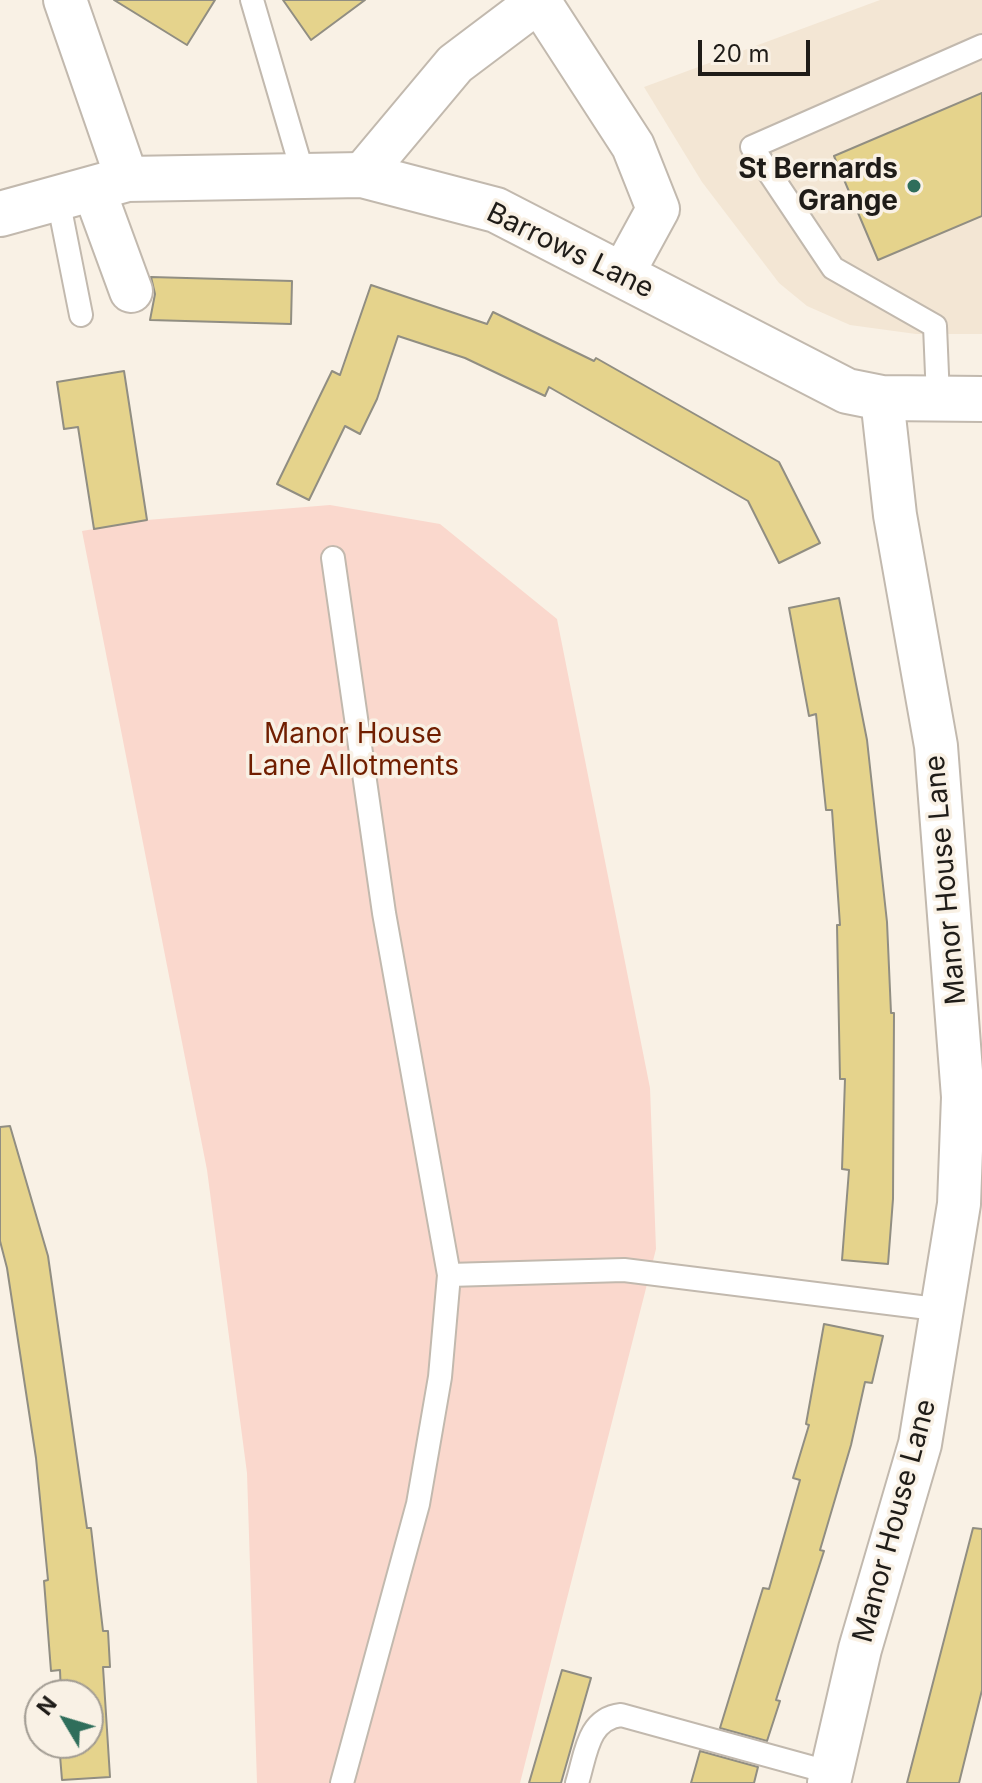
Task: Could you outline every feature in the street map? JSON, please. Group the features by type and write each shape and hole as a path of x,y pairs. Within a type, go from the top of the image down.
{"street":[{"path":"65,0 93,189 131,291"},
{"path":"362,175 455,64 540,0 633,146 658,209 622,275"},
{"name":"Barrows Lane","path":"0,214 93,189 303,174 362,175 496,210 847,391 882,398 982,399"},
{"name":"Manor House Lane","path":"830,1778 860,1649 920,1444 959,1204 962,1082 936,746 895,515 882,398"}],"lane":[{"path":"252,0 303,174"},
{"path":"938,398 935,326 833,268 752,147 982,46"},
{"path":"81,315 93,189"},
{"path":"333,558 384,913 449,1275 440,1377 418,1504 342,1783"},
{"path":"449,1275 624,1270 944,1310"},
{"path":"577,1783 595,1726 607,1717 621,1715 830,1778"}],"shaded area":[{"path":"880,0 982,0 982,334 916,334 850,325 807,306 779,283 702,182 644,87"}],"green space":[{"name":"Manor House Lane Allotments","path":"330,505 440,524 557,619 650,1088 656,1249 520,1783 257,1783 247,1473 207,1170 82,531 147,520"}],"building":[{"path":"114,0 215,0 187,45"},
{"path":"283,0 365,0 311,40"},
{"name":"St Bernards Grange","path":"982,93 982,216 878,260 834,156"},
{"path":"151,277 292,281 291,324 150,320 155,294"},
{"path":"371,285 487,324 493,312 594,361 596,358 779,462 820,543 779,563 748,501 549,387 545,396 465,358 398,336 377,399 360,434 345,426 309,500 277,484 332,371 340,375"},
{"path":"124,371 147,520 94,529 78,427 64,429 57,382"},
{"path":"839,598 867,740 887,922 891,1013 894,1013 893,1199 888,1264 842,1260 849,1170 842,1169 845,1079 840,1079 837,925 840,925 832,810 826,810 816,714 809,716 789,608"},
{"path":"10,1126 48,1256 87,1528 91,1528 103,1631 108,1631 110,1667 103,1667 104,1679 60,1679 60,1670 51,1671 44,1581 48,1580 36,1458 7,1268 0,1241 0,1127"},
{"path":"824,1324 883,1336 872,1383 865,1382 851,1445 820,1550 824,1551 776,1700 780,1701 767,1741 720,1728 763,1588 769,1589 800,1480 793,1478 809,1425 806,1424"},
{"path":"973,1528 982,1529 982,1690 959,1783 907,1783"},
{"path":"562,1670 591,1678 561,1783 529,1783"},
{"path":"104,1683 110,1777 62,1780 60,1759 104,1759"},
{"path":"700,1751 758,1767 754,1783 691,1783"}],"place":[{"name":"St Bernards Grange","path":"914,186"}]}
